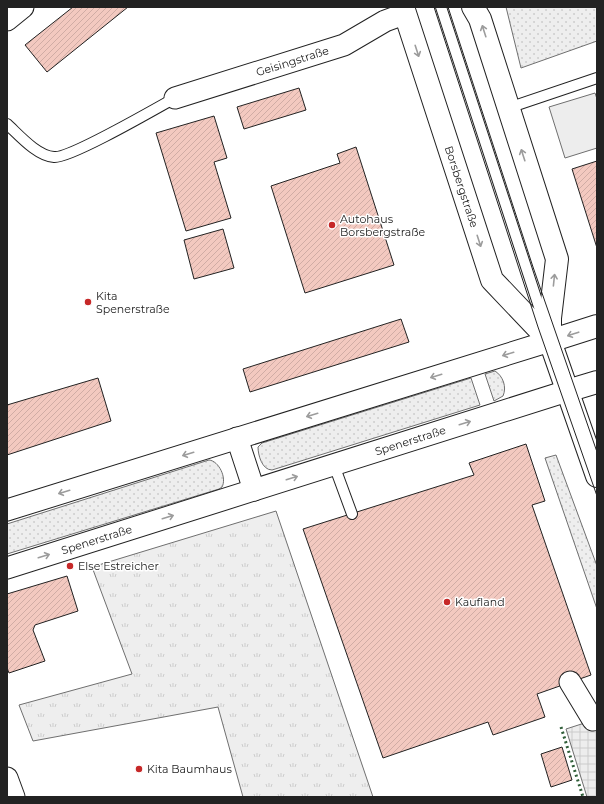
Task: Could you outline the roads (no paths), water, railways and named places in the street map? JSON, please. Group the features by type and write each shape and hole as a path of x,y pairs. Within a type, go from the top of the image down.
{"main road":[{"name":"Borsbergstraße","path":"473,7 480,19 557,259 550,318 550,341 597,476"},
{"name":"Borsbergstraße","path":"404,11 492,280 550,341"},
{"path":"550,341 597,326"},
{"path":"567,391 597,382"}],"street":[{"path":"7,20 23,7"},
{"name":"Geisingstraße","path":"175,98 344,45 404,11"},
{"path":"7,510 550,341"},
{"name":"Spenerstraße","path":"7,568 567,391"},
{"path":"237,438 254,490"},
{"path":"570,682 593,720"},
{"path":"7,778 14,797"}],"lane":[{"path":"441,7 550,341"},
{"path":"508,108 597,78"},
{"path":"7,124 35,149 55,158 73,152 175,98"},
{"path":"334,464 352,514"}],"tram line":[{"path":"434,7 538,327 597,496"},
{"path":"448,7 533,267 597,452"}],"place":[{"name":"Autohaus Borsbergstraße","path":"332,225"},
{"name":"Kita Spenerstraße","path":"88,302"},
{"name":"Else Estreicher","path":"70,566"},
{"name":"Kaufland","path":"447,602"},
{"name":"Kita Baumhaus","path":"139,769"}]}
